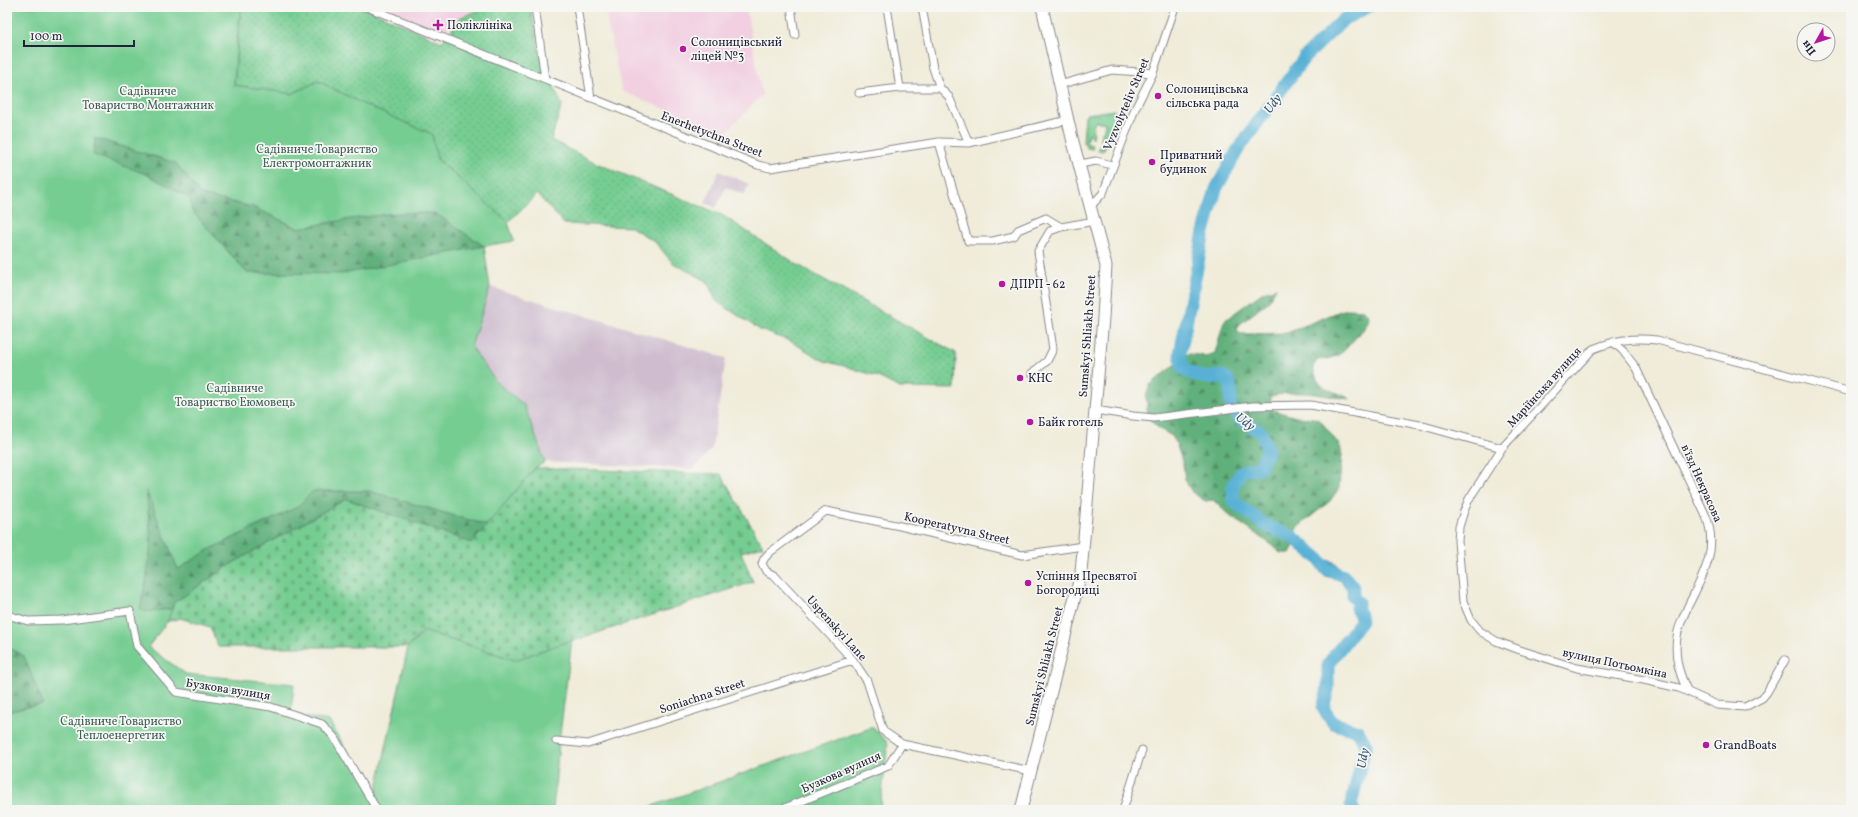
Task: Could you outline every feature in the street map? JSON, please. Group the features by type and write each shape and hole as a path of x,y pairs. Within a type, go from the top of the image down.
{"main road":[{"name":"Sumskyi Shliakh Street","path":"1021,810 1080,573 1103,318 1106,266 1068,120 1042,7"}],"street":[{"name":"Enerhetychna Street","path":"367,7 758,165 770,168 939,142 969,143 1068,120"},
{"path":"535,7 545,79"},
{"path":"577,7 591,98"},
{"path":"790,7 795,35"},
{"path":"887,7 900,88"},
{"path":"922,7 933,68 940,88 949,97 969,143"},
{"name":"Vyzvolyteliv Street","path":"1091,206 1103,194 1112,165 1135,109 1153,73 1174,7"},
{"path":"1060,84 1112,70 1153,73"},
{"path":"859,93 900,88 940,88"},
{"path":"939,142 968,241 993,241 1014,236 1018,230 1046,218 1061,227"},
{"path":"1080,164 1096,161 1112,165"},
{"path":"1032,373 1047,361 1053,349 1038,251 1050,231 1061,227 1095,221"},
{"name":"Маріїнська вулиця","path":"1502,448 1592,349 1613,342 1637,338 1657,340 1851,392"},
{"name":"в'їзд Некрасова","path":"1613,342 1623,351 1636,368 1705,514 1712,532 1712,545 1709,558 1698,588 1680,623 1677,636 1677,664 1687,690"},
{"path":"1095,410 1146,418 1253,406 1311,405 1420,425 1502,448"},
{"name":"вулиця Потьомкіна","path":"1502,448 1469,499 1459,527 1458,541 1463,601 1471,620 1480,631 1496,641 1576,668 1644,680 1687,690 1717,705 1745,707 1753,704 1767,692 1785,660"},
{"name":"Kooperatyvna Street","path":"769,553 826,510 1022,555 1083,546"},
{"name":"Uspenskyi Lane","path":"769,553 762,564 766,571 775,576 853,660 867,681 883,731 902,744"},
{"name":"Бузкова вулиця","path":"7,615 28,621 62,620 130,611 137,646 176,692 271,707 322,724 334,737 377,810"},
{"name":"Soniachna Street","path":"556,742 588,744 853,660"},
{"path":"902,744 1031,771"},
{"name":"Бузкова вулиця","path":"780,810 888,766 902,744"},
{"path":"1123,810 1142,750"}],"shaded area":[{"name":"Поліклініка","path":"381,7 482,7 459,17 444,34"},
{"name":"Солоницівський ліцей №3","path":"604,7 746,7 762,95 724,134 622,91"},
{"path":"719,171 749,184 744,195 726,187 716,208 705,203"},
{"path":"490,287 726,358 712,448 694,469 545,462 524,405 497,383 471,347"}],"green space":[{"path":"7,7 241,7 234,85 292,94 318,81 367,106 432,134 437,159 508,222 514,241 484,246 490,287 471,347 497,383 524,405 545,462 535,468 487,525 369,491 313,491 297,507 210,549 178,569 146,490 151,543 146,581 140,608 145,612 172,609 167,622 148,647 186,674 294,684 291,714 329,721 375,797 408,647 423,633 423,631 515,660 572,640 559,742 553,810 7,810 7,712 43,704 24,656 7,647","holes":["95,138 176,163 201,195 253,207 298,228 395,213 435,213 484,246 342,274 247,273 192,211 190,198 146,174 93,155"]},
{"path":"241,7 363,7 442,42 461,17 487,7 530,7 541,57 562,105 551,140 596,163 722,215 798,265 956,353 955,389 900,388 876,376 824,361 790,341 760,330 716,301 707,281 673,263 654,241 631,227 564,224 537,194 508,222 437,159 367,106 318,81 292,94 234,85"},
{"path":"1114,110 1116,114 1105,149 1103,151 1098,150 1099,146 1105,147 1107,138 1103,137 1102,140 1100,139 1105,123 1095,121 1092,131 1094,132 1093,138 1091,138 1091,134 1088,134 1086,143 1093,145 1092,149 1087,148 1083,142 1085,115"},
{"path":"95,138 176,163 201,195 253,207 298,228 395,213 435,213 484,246 342,274 247,273 192,211 189,198 146,174 92,155"},
{"path":"1276,288 1269,301 1239,325 1237,331 1244,334 1287,333 1348,309 1363,310 1369,316 1365,328 1342,353 1326,359 1317,360 1313,367 1322,386 1350,399 1300,393 1280,394 1270,397 1273,410 1296,417 1320,420 1340,446 1342,455 1339,488 1330,501 1298,527 1294,533 1294,545 1290,553 1280,553 1275,547 1230,516 1213,500 1205,501 1192,492 1185,480 1183,464 1176,443 1172,436 1158,428 1148,417 1146,397 1150,385 1173,366 1183,355 1190,354 1207,356 1215,353 1224,321 1263,292"},
{"path":"535,468 721,474 763,546 741,552 753,582 515,660 423,631 408,647 218,647 210,627 180,618 167,622 174,603 228,566 346,499 472,543"},
{"path":"146,489 178,569 210,549 297,507 312,491 369,491 487,525 472,543 346,499 228,566 174,603 172,609 145,612 140,608 146,581 151,542"},
{"path":"7,647 24,656 43,704 7,712"},
{"path":"873,727 888,743 880,810 641,810"}],"water":[{"path":"1319,559 1333,562 1338,565 1341,572 1337,578 1326,576 1319,570 1316,562"}],"waterway":[{"name":"Udy","path":"1354,810 1351,804 1366,745 1358,731 1333,723 1323,708 1328,689 1328,664 1361,621 1360,615 1356,608 1358,602 1353,597 1353,587 1344,576 1326,569 1319,559 1293,537 1265,525 1233,501 1233,486 1242,471 1259,468 1268,450 1261,432 1241,420 1231,409 1230,383 1222,376 1202,377 1188,371 1183,368 1180,354 1204,232 1216,189 1237,151 1304,58 1344,19 1368,7"}],"place":[{"name":"Поліклініка","path":"438,25"},
{"name":"Солоницівський ліцей №3","path":"683,49"},
{"name":"Солоницівська сільська рада","path":"1158,96"},
{"name":"Приватний будинок","path":"1152,162"},
{"name":"ДПРП - 62","path":"1002,284"},
{"name":"КНС","path":"1020,378"},
{"name":"Байк готель","path":"1030,422"},
{"name":"Успіння Пресвятої Богородиці","path":"1028,583"},
{"name":"GrandBoats","path":"1706,745"}],"park label":[{"name":"Садівниче Товариство Монтажник","path":"148,98"},
{"name":"Садівниче Товариство Електромонтажник","path":"317,156"},
{"name":"Садівниче Товариство Еюмовець","path":"235,395"},
{"name":"Садівниче Товариство Теплоенергетик","path":"121,728"}]}
